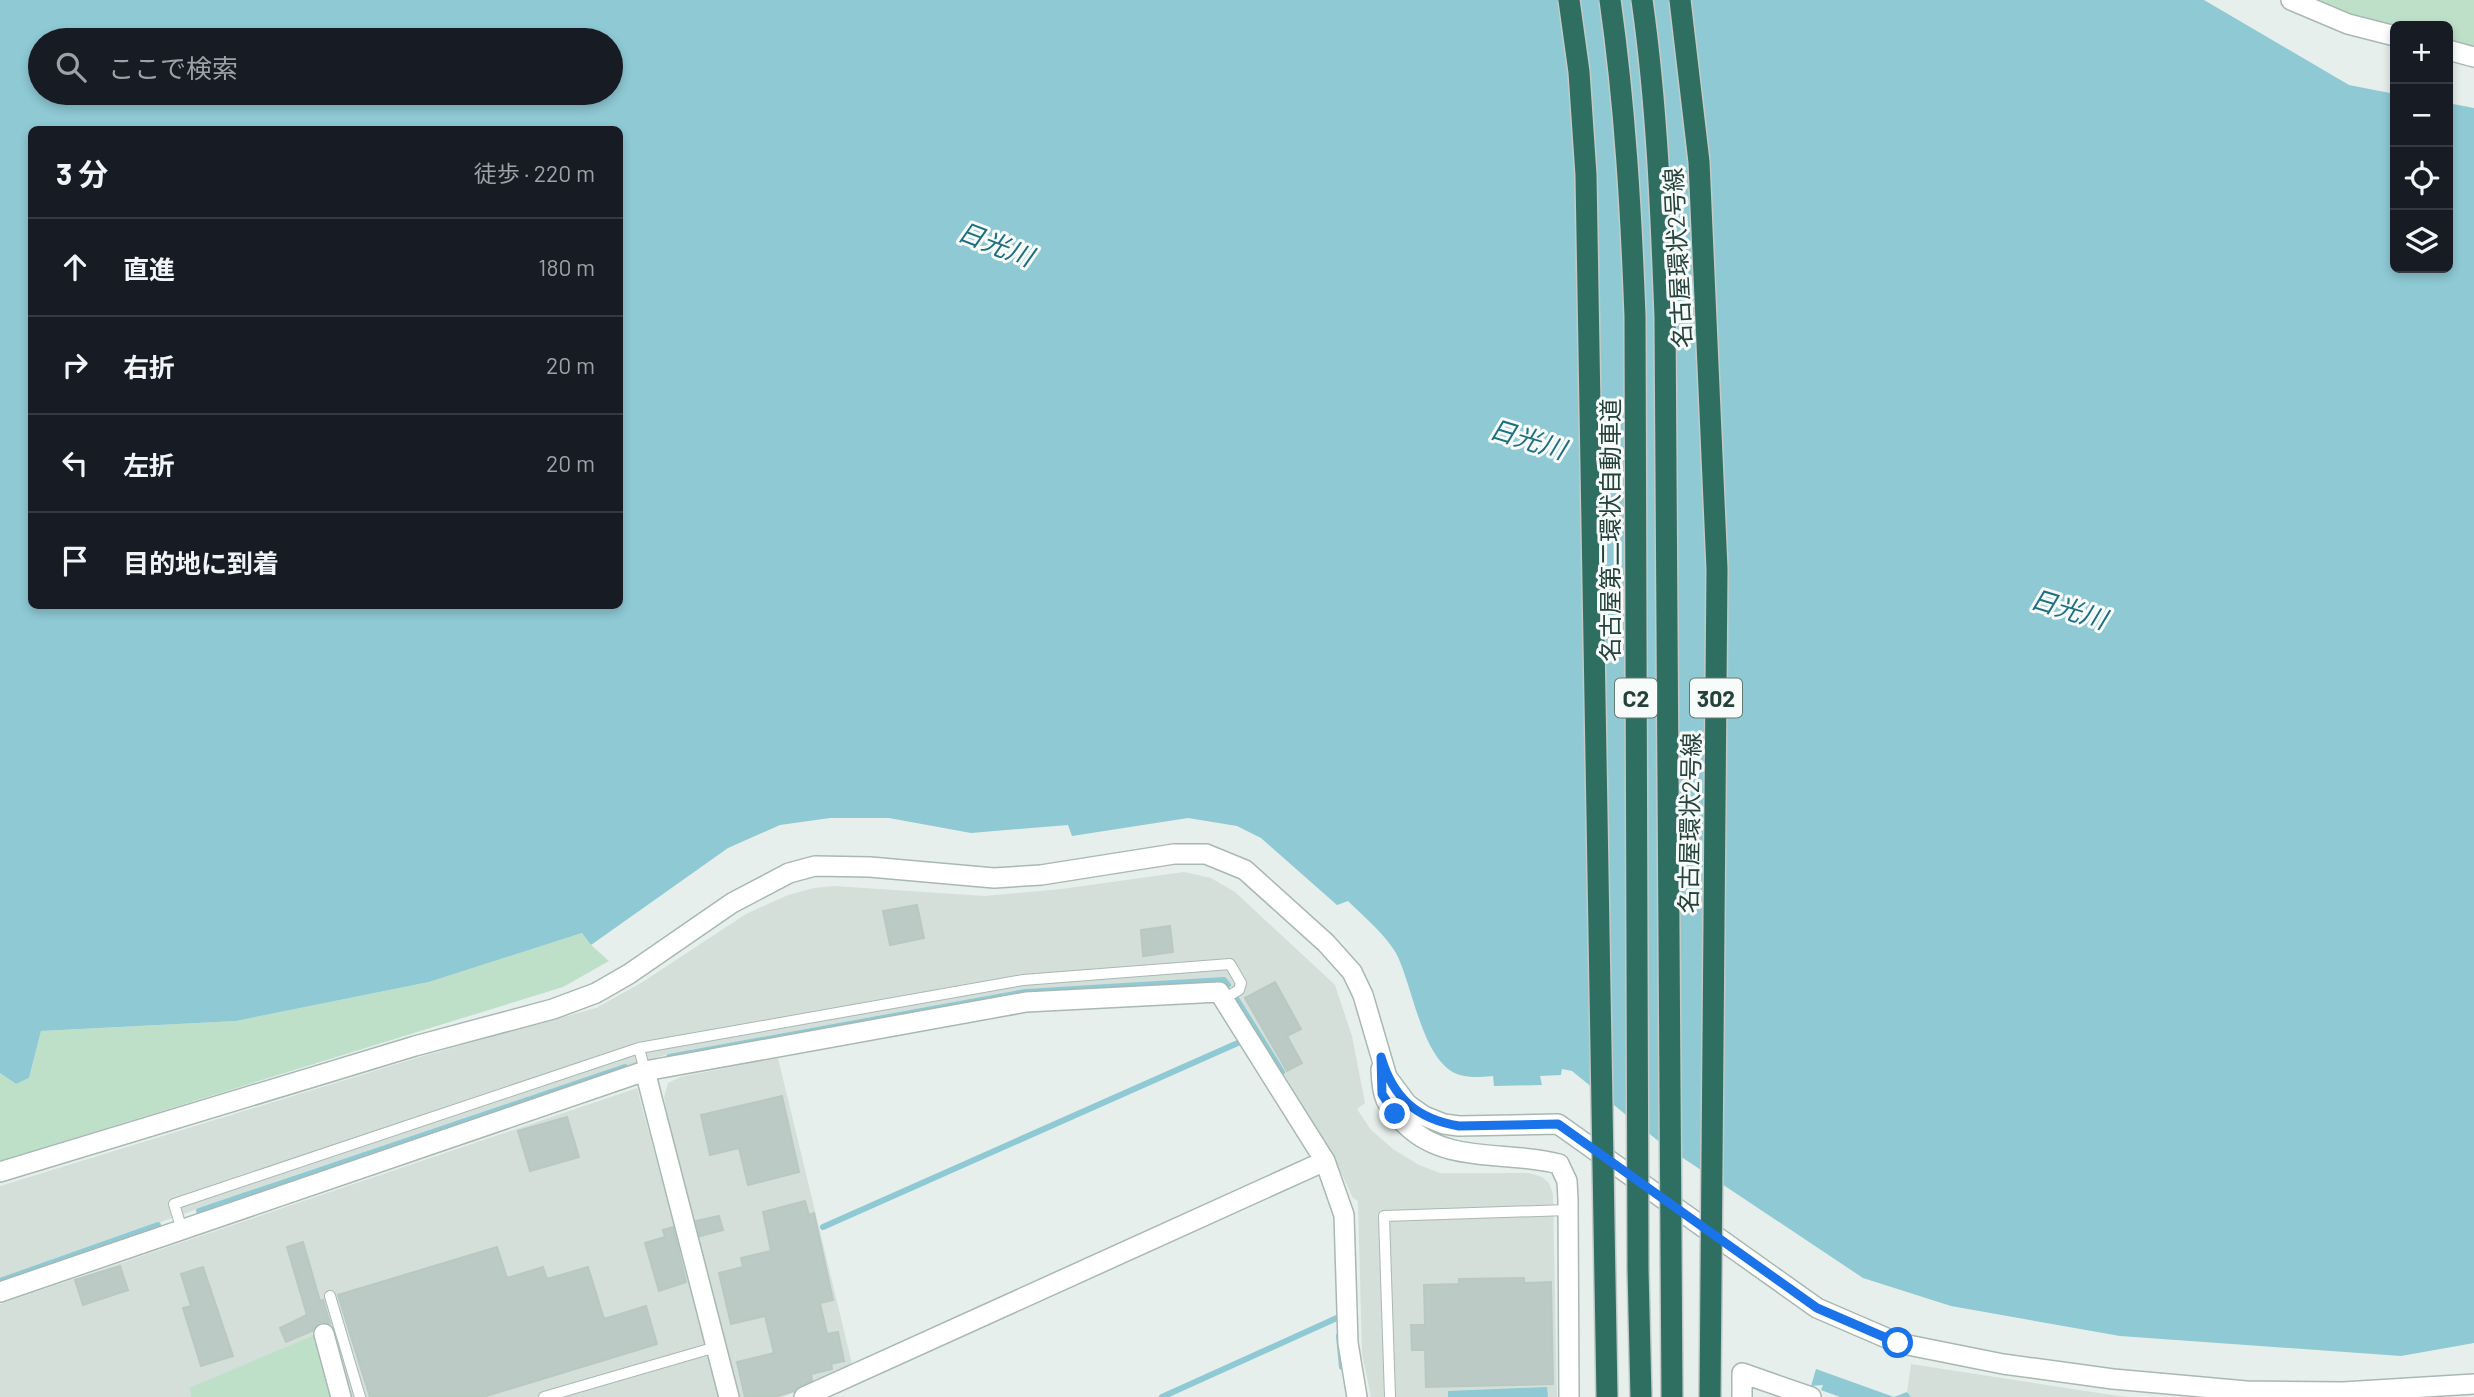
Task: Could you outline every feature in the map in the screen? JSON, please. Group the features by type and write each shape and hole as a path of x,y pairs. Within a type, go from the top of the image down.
{"highway":[{"path":"1569,0 1579,72 1586,175 1607,1397"},
{"name":"名古屋第二環状自動車道","path":"1610,0 1629,173 1635,316 1637,1269 1641,1397"},
{"name":"C2","path":"1642,0 1659,173 1665,317 1672,1397"},
{"name":"名古屋環状2号線","path":"1680,0 1699,162 1717,569 1710,1397"}],"street":[{"path":"2291,0 2348,24 2390,35"},
{"path":"2453,51 2474,57"},
{"path":"0,1172 415,1046 553,1009 596,993 629,974 732,903 789,873 815,866 870,867 994,878 1041,875 1174,854 1206,854 1245,870 1326,943 1352,972 1363,995 1387,1077 1407,1104 1424,1116 1444,1124 1459,1126 1558,1124 1817,1308 1898,1343 2003,1364 2113,1379 2246,1391 2343,1392 2474,1384"},
{"path":"0,1292 645,1071 1026,1002 1219,992 1325,1161 1344,1215 1348,1343 1357,1397"},
{"path":"1381,1057 1382,1094 1395,1114 1413,1132 1433,1145 1459,1152 1544,1160 1559,1164 1567,1181 1569,1397"},
{"path":"645,1071 729,1397"},
{"path":"804,1397 1325,1161"},
{"path":"324,1334 341,1397"},
{"path":"1742,1397 1742,1373 1811,1397"}],"lane":[{"path":"182,1230 174,1204 639,1048 1023,980 1230,964 1241,983 1239,990 1223,999"},
{"path":"639,1048 645,1071"},
{"path":"1390,1397 1384,1216 1568,1210"},
{"path":"330,1296 360,1397"},
{"path":"544,1397 716,1347"}],"shaded area":[{"path":"1184,872 1211,878 1235,892 1335,985 1352,1036 1365,1103 1357,1109 1371,1130 1393,1149 1419,1165 1440,1173 1529,1173 1542,1177 1549,1183 1553,1194 1557,1397 1371,1397 1362,1354 1358,1201 1353,1198 1332,1153 1226,978 1025,989 669,1054 617,1068 298,1174 0,1278 0,1186 423,1056 596,1008 641,983 746,914 788,895 834,886 985,896 1061,889"},
{"path":"778,1058 853,1368 783,1397 739,1397 664,1097 668,1083 680,1077"},
{"path":"637,1088 720,1397 348,1397 189,1389 191,1397 0,1397 0,1304"},
{"path":"1911,1364 2129,1397 1911,1397 1907,1392"}],"green space":[{"path":"2313,0 2474,0 2474,51 2453,45 2453,21 2390,21 2390,25 2351,15"},
{"path":"582,933 609,961 563,987 0,1161 0,1073 16,1084 29,1078 41,1031 236,1021 429,982"},
{"path":"317,1334 334,1397 191,1397 189,1388"}],"water":[{"name":"日光川","path":"0,0 2204,0 2349,85 2390,93 2390,273 2453,273 2453,104 2474,108 2474,1343 2401,1356 2120,1336 1951,1306 1863,1278 1662,1144 1572,1071 1562,1069 1561,1075 1540,1076 1542,1085 1494,1086 1493,1076 1464,1076 1447,1068 1436,1056 1420,1022 1396,953 1367,919 1348,901 1337,905 1261,838 1237,826 1188,818 1072,836 1068,825 971,833 889,818 830,818 780,825 728,848 591,945 582,933 429,982 236,1021 41,1031 29,1078 16,1084 0,1073"},
{"path":"1816,1369 1894,1397 1840,1397 1821,1390 1823,1385 1811,1386"},
{"path":"1547,1387 1548,1397 1448,1397 1448,1391"},
{"path":"1907,1392 1911,1397 1894,1397"}],"building":[{"path":"917,905 924,938 890,945 883,911"},
{"path":"1170,926 1173,952 1143,956 1141,930"},
{"path":"1275,982 1301,1029 1287,1036 1302,1063 1287,1071 1245,998"},
{"path":"782,1096 799,1172 748,1185 739,1148 710,1155 701,1115"},
{"path":"567,1117 579,1157 530,1171 518,1131"},
{"path":"805,1201 809,1215 814,1213 833,1300 820,1303 827,1334 838,1332 844,1361 831,1364 832,1369 811,1374 812,1380 794,1391 774,1397 745,1397 737,1362 774,1353 765,1316 731,1324 719,1273 743,1267 741,1258 771,1251 763,1212"},
{"path":"719,1216 723,1230 700,1236 696,1221"},
{"path":"673,1227 686,1282 659,1291 645,1243 665,1237 663,1230"},
{"path":"303,1242 320,1301 323,1300 330,1323 320,1322 312,1331 286,1342 280,1328 307,1315 287,1247"},
{"path":"497,1247 507,1278 543,1267 547,1279 588,1267 604,1319 646,1306 657,1344 483,1397 370,1397 338,1295"},
{"path":"120,1266 128,1290 83,1305 75,1280"},
{"path":"203,1267 233,1356 201,1366 183,1308 191,1306 181,1274"},
{"path":"1524,1278 1524,1283 1551,1282 1553,1384 1426,1387 1425,1350 1412,1350 1411,1325 1425,1325 1424,1285 1459,1284 1459,1279"}],"waterway":[{"path":"669,1057 1025,992 1224,980 1228,985"},
{"path":"1237,1000 1282,1072"},
{"path":"823,1227 1240,1042"},
{"path":"199,1211 625,1067"},
{"path":"0,1281 158,1225"},
{"path":"1162,1397 1339,1317"},
{"path":"1339,1336 1342,1367"}],"route":[{"path":"1395,1114 1382,1094 1381,1057 1387,1077 1407,1104 1424,1116 1444,1124 1459,1126 1558,1124 1817,1308 1898,1343"}]}
